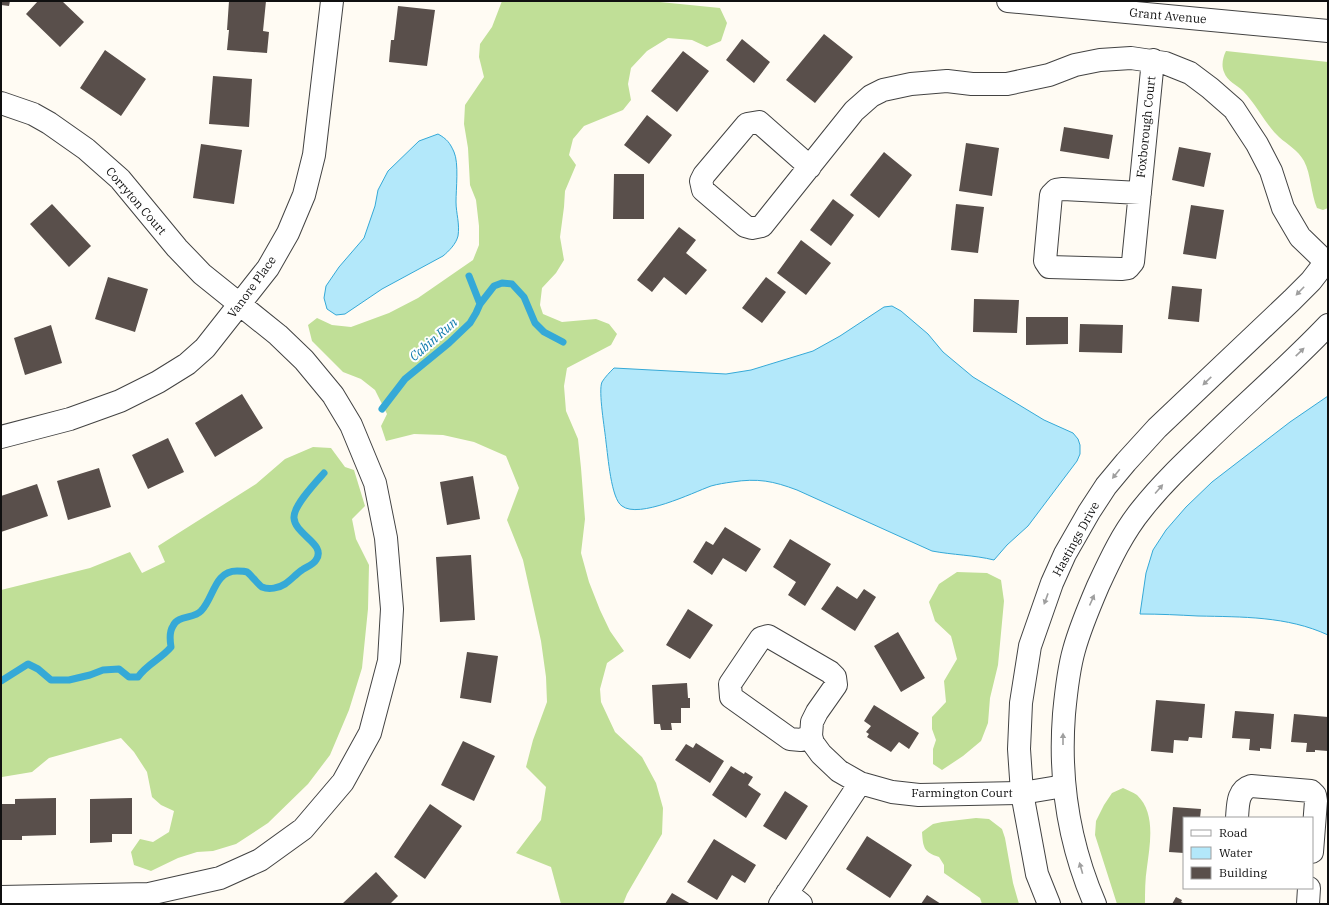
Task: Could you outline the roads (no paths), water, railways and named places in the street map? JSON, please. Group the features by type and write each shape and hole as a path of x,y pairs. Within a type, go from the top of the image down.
{"street":[{"name":"Vanore Place","path":"1,437 70,420 120,401 158,382 187,364 205,348 268,268 288,233 304,195 314,155 332,1"},
{"name":"Grant Avenue","path":"1008,1 1328,31"},
{"name":"Foxborough Court","path":"810,167 759,122 747,124 704,176 701,182 702,190 745,226 752,228 762,226 810,167 854,111 871,96 883,90 911,84 947,81 972,84 1007,84 1049,75 1075,65 1100,60 1131,58 1153,60 1190,73 1234,109 1257,144 1271,171 1283,208 1300,237 1327,262"},
{"name":"Foxborough Court","path":"1140,193 1063,189 1056,190 1051,195 1045,261 1050,267 1121,269 1128,268 1133,262 1140,193 1153,60"},
{"name":"Corryton Court","path":"1,103 34,114 86,149 120,179 177,248 202,274 278,335 304,360 333,395 351,425 375,483 386,538 392,609 389,661 370,733 344,782 303,829 260,860 220,878 149,894 1,897"},
{"name":"Hastings Drive","path":"1049,904 1037,874 1022,793 1020,749 1021,703 1030,646 1052,583 1065,554 1086,518 1106,486 1126,462 1152,434 1292,300 1327,262"},
{"path":"1094,904 1084,880 1072,835 1064,786 1062,738 1066,688 1074,651 1088,610 1106,569 1122,538 1141,510 1171,475 1328,324"},
{"path":"768,636 830,672 835,677 836,685 817,712 812,722 811,736 801,740 790,739 731,696 730,684 760,638 768,636"},
{"name":"Farmington Court","path":"811,736 813,743 821,754 839,771 860,783 892,792 919,795 1022,793 1064,786"},
{"path":"789,900 860,783"},
{"path":"1237,817 1238,800 1242,792 1247,787 1259,786 1311,791 1315,795 1316,801 1313,839"},
{"path":"1308,904 1309,889"}],"water":[{"path":"438,134 450,144 456,157 456,206 459,227 456,242 443,256 382,289 345,314 336,315 327,309 324,298 326,286 339,267 364,238 375,206 378,190 388,171 419,141"},
{"path":"892,306 901,311 928,334 943,352 973,377 1044,420 1073,433 1078,439 1080,454 1077,461 1028,526 1007,545 994,560 932,551 797,490 765,481 750,480 711,486 666,504 640,509 630,509 622,506 618,502 611,477 601,393 602,382 614,368 726,374 751,370 813,351 840,336 884,307"},
{"path":"1328,396 1328,635 1297,624 1264,619 1140,614 1146,573 1153,550 1166,530 1186,507 1212,482 1290,422"}],"waterway":[{"path":"469,276 480,304"},
{"name":"Cabin Run","path":"382,409 405,379 449,343 470,323 480,304 494,286 502,283 512,284 524,297 535,323 544,332 563,342"},
{"name":"Cabin Run","path":"1,681 28,664 38,669 51,680 69,680 103,670 119,669 129,677 138,677 171,647 170,634 175,623 178,620 201,611 215,586 224,575 229,572 244,571 248,572 262,587 265,588 280,587 285,584 316,560 318,554 317,549 299,529 294,518 297,507 324,473"}]}
